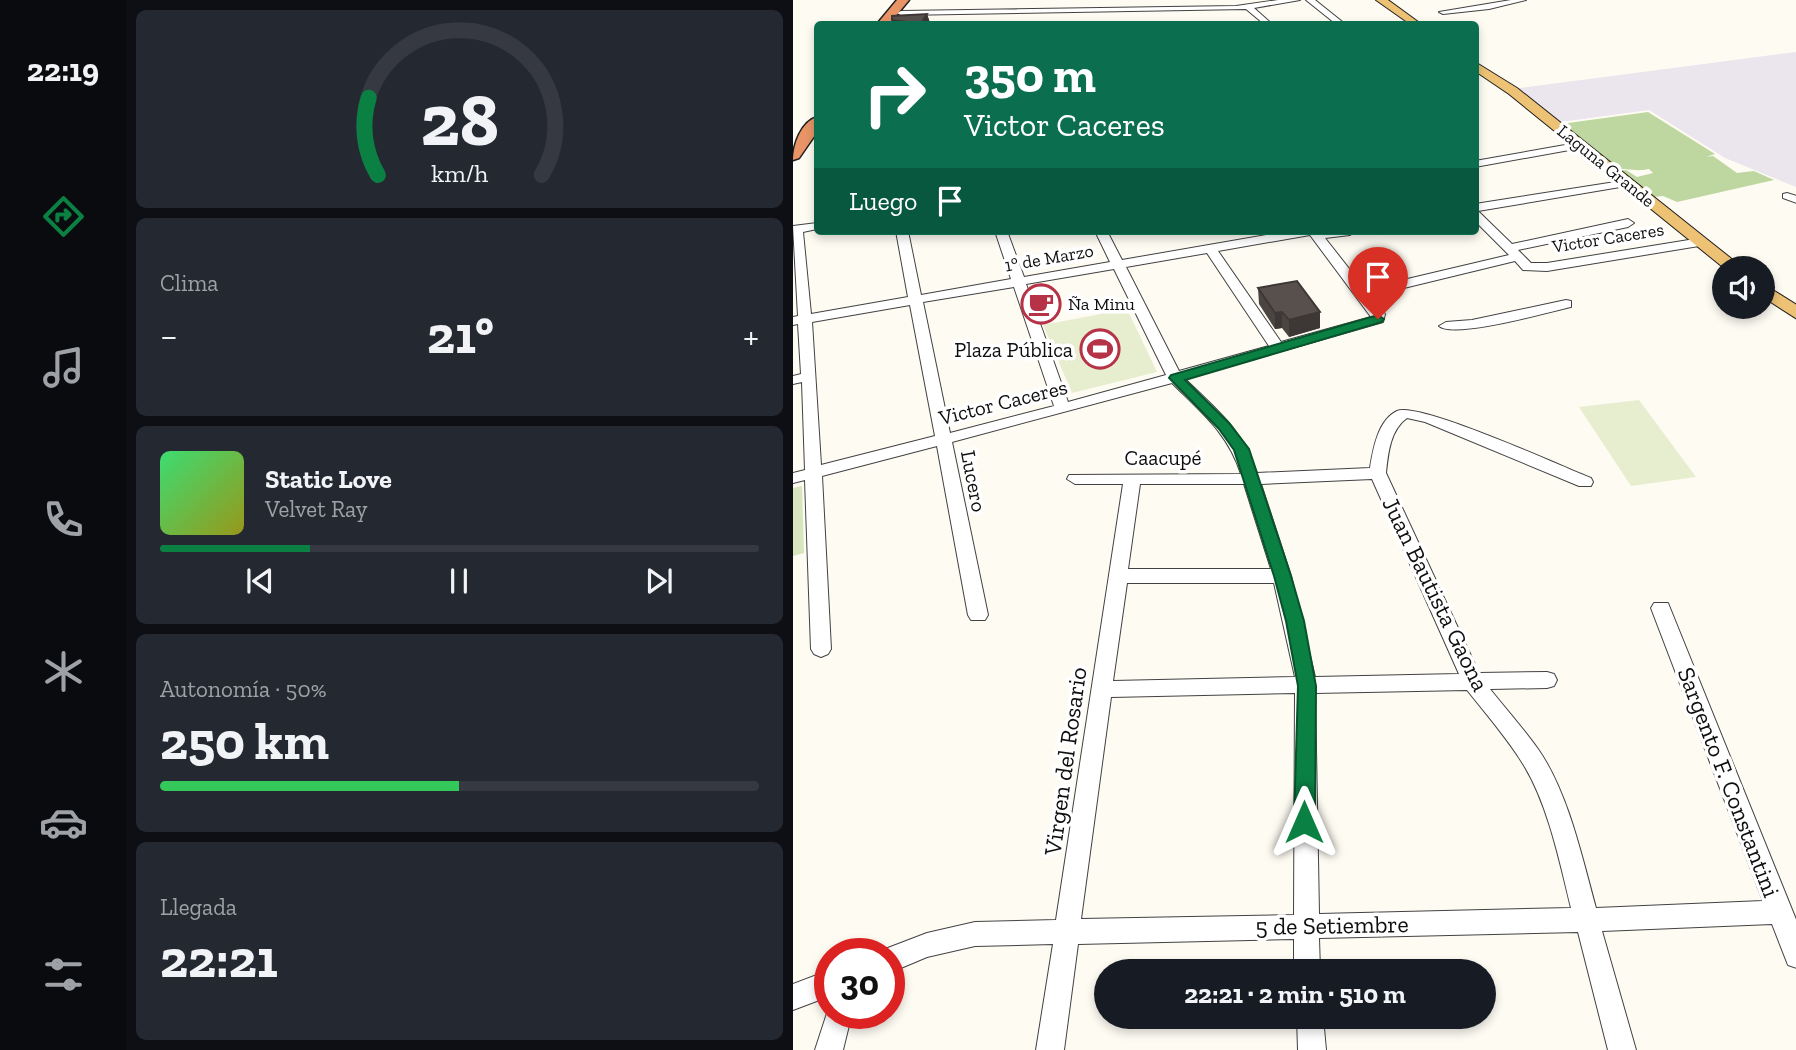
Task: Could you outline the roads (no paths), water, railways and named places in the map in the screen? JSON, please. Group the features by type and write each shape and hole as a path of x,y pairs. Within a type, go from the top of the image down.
{"highway":[{"path":"886,21 910,0"},
{"path":"793,139 814,112"},
{"path":"793,155 814,126"}],"main road":[{"path":"1381,0 1412,21"},
{"name":"Laguna Grande","path":"1479,68 1582,145 1719,256"},
{"path":"1775,298 1796,313"}],"street":[{"path":"1132,14 1135,0"},
{"path":"902,6 976,12 1198,13 1236,4 1248,7 1296,0"},
{"path":"1310,0 1337,21"},
{"path":"1449,0 1484,20"},
{"path":"1443,12 1517,0"},
{"path":"925,10 969,9 980,1"},
{"path":"971,21 980,1"},
{"path":"1248,7 1264,21"},
{"path":"1479,163 1582,145"},
{"path":"1479,207 1628,183"},
{"path":"1479,218 1513,253"},
{"path":"1315,235 1361,294 1628,223"},
{"path":"814,227 795,230 800,320 811,376 812,473 821,649"},
{"name":"Lucero","path":"903,235 979,615"},
{"path":"1002,235 1063,409"},
{"path":"1103,235 1175,378 1224,426 1241,449 1253,479 1295,621 1307,686 1304,810 1307,959"},
{"name":"1° de Marzo","path":"800,320 1210,248 1299,235"},
{"name":"Victor Caceres","path":"1513,253 1528,267 1538,268 1701,242"},
{"path":"1210,248 1278,348"},
{"name":"Victor Caceres","path":"793,478 1063,409 1378,319 1378,314 1361,294"},
{"path":"1446,326 1471,324 1566,304"},
{"path":"793,380 811,376"},
{"name":"Juan Bautista Gaona","path":"1585,482 1430,419 1405,413 1393,421 1380,455 1378,473 1473,682 1539,770 1569,854 1622,1050"},
{"name":"Caacupé","path":"1075,479 1253,479 1378,473"},
{"name":"Virgen del Rosario","path":"1050,1050 1132,480"},
{"path":"1119,576 1282,576"},
{"name":"Sargento F. Constantini","path":"1661,608 1796,956"},
{"path":"1102,689 1547,680"},
{"name":"5 de Setiembre","path":"905,954 927,945 975,934 1585,920 1779,912"},
{"path":"793,997 814,989"},
{"path":"829,1050 835,1029"},
{"path":"1311,1029 1312,1050"}],"place":[{"name":"Ña Minu","path":"1041,304"},
{"name":"Plaza Pública","path":"1100,349"}]}
